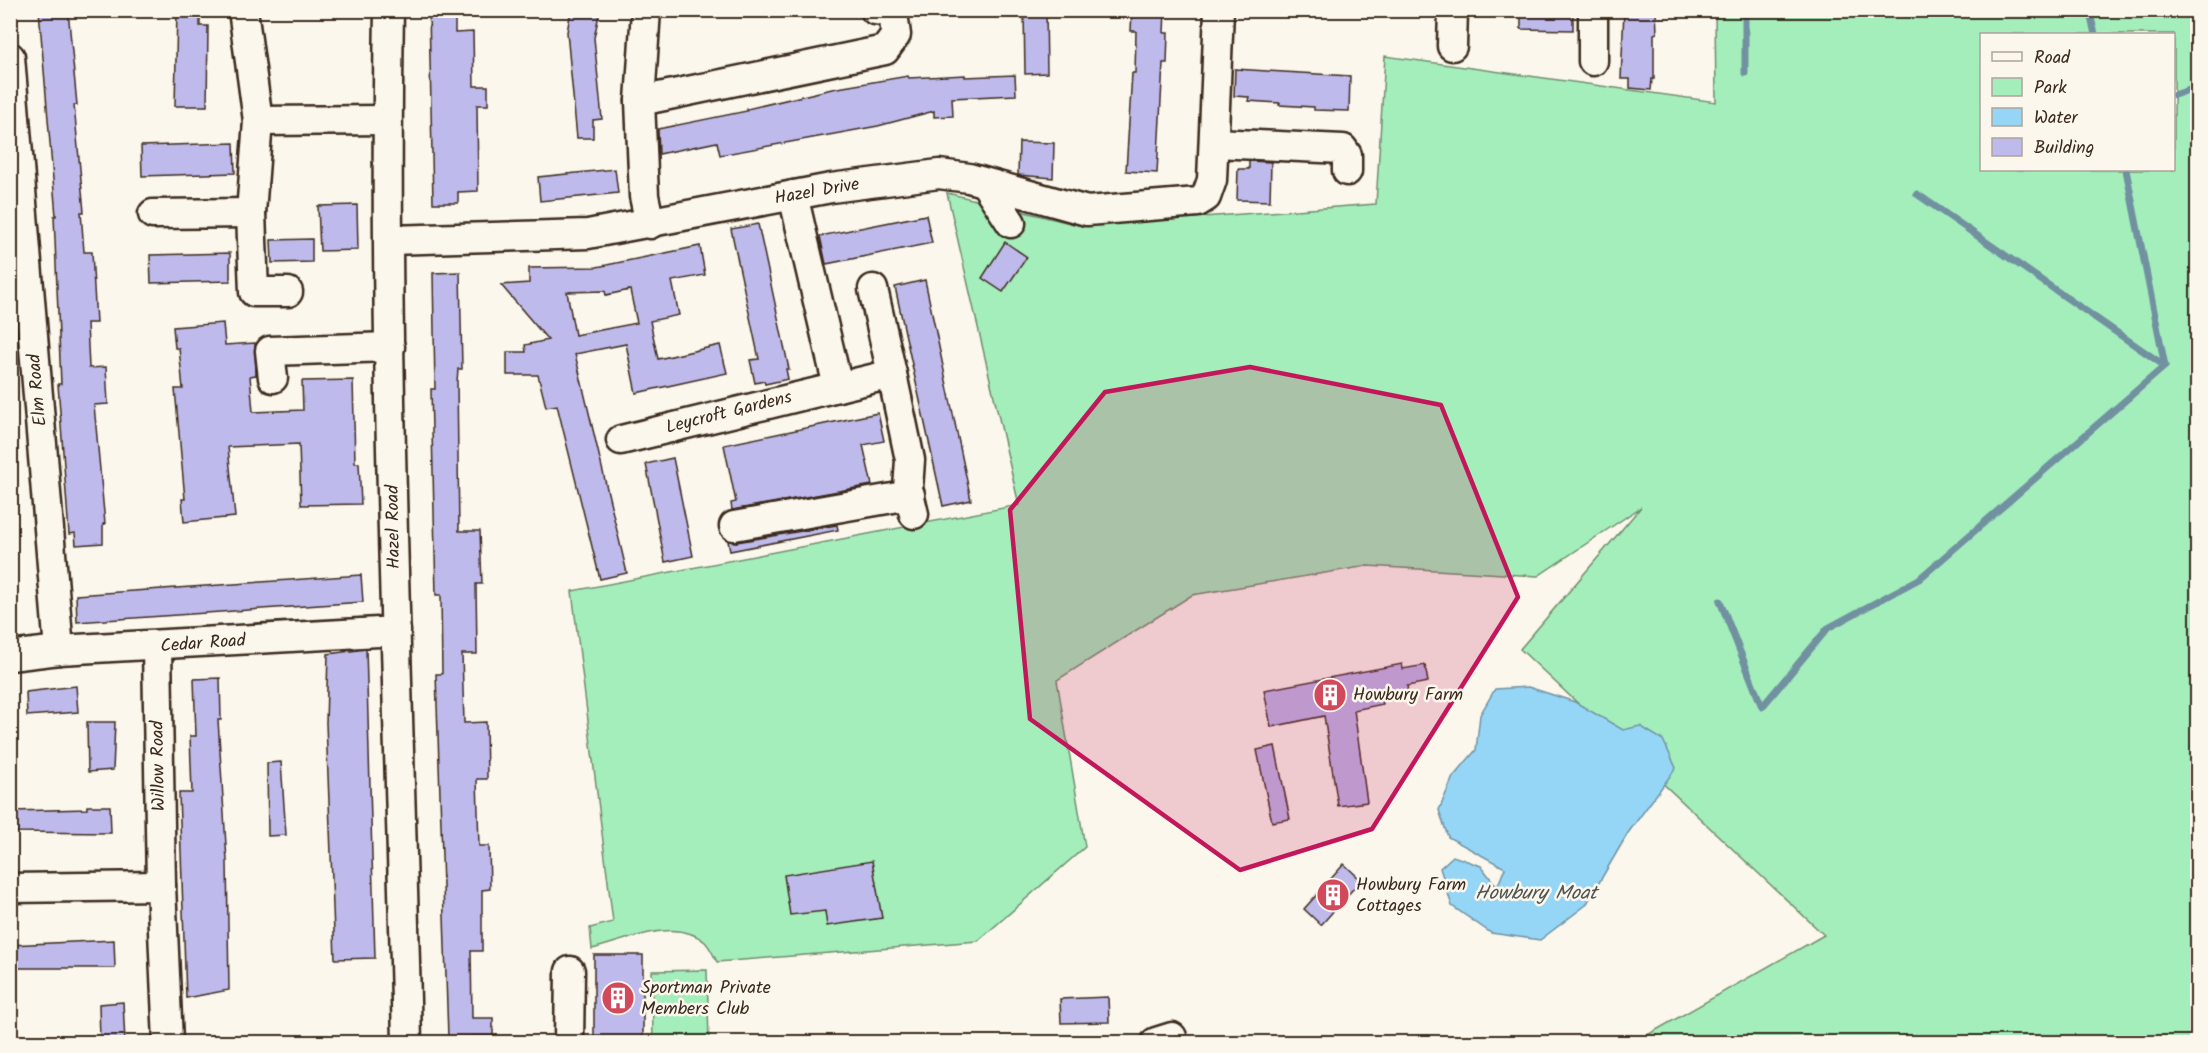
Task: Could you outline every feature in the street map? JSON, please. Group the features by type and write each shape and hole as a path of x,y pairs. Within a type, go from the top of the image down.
{"street":[{"path":"243,10 258,122 251,213 254,292 288,292"},
{"name":"Hazel Road","path":"389,10 387,120 390,347 407,1042"},
{"path":"646,10 640,101 644,196 650,224"},
{"path":"640,101 885,50 896,34 893,13 875,10"},
{"path":"1452,46 1453,10"},
{"path":"1593,10 1593,61"},
{"name":"Hazel Drive","path":"389,240 588,234 793,195 939,174 985,183 1069,208 1095,212 1193,203 1206,198 1210,187 1215,143 1219,13"},
{"name":"Elm Road","path":"10,57 59,650"},
{"path":"258,122 387,120"},
{"path":"1215,143 1343,149 1347,155 1347,171"},
{"path":"985,183 1011,223"},
{"path":"793,195 838,387"},
{"path":"153,214 251,213"},
{"path":"734,526 912,504 910,460 873,289"},
{"path":"273,378 270,351 390,347"},
{"name":"Leycroft Gardens","path":"621,440 891,374"},
{"name":"Cedar Road","path":"10,656 59,650 157,647 396,631"},
{"name":"Willow Road","path":"157,647 161,886 168,1042"},
{"path":"10,888 161,886"},
{"path":"569,1042 570,970"}],"highlighted area":[{"path":"1250,367 1441,405 1518,597 1372,829 1240,870 1030,719 1010,510 1105,392"}],"green space":[{"path":"1715,11 2197,11 2197,1042 1635,1042 1824,935 1520,649 1641,507 1538,576 1367,566 1192,595 1057,680 1085,847 978,941 717,962 705,942 679,931 665,931 634,936 592,949 590,928 613,922 572,591 1019,505 947,193 1082,226 1376,204 1385,56 1716,102"},
{"path":"707,970 709,1042 653,1042 652,971"}],"water":[{"name":"Howbury Moat","path":"1528,687 1575,702 1623,730 1640,726 1663,740 1676,768 1628,833 1586,905 1540,940 1491,933 1452,906 1440,868 1453,856 1481,866 1497,887 1505,868 1448,837 1439,810 1453,777 1476,750 1480,715 1495,689"}],"building":[{"path":"39,10 68,10 77,105 74,105 84,212 81,212 84,252 92,252 96,323 87,323 89,368 106,367 108,404 94,405 105,524 103,524 103,543 76,545 75,533 69,534 58,384 61,384 54,216 56,216"},
{"path":"177,10 200,10 200,26 208,26 207,106 175,106"},
{"path":"429,10 455,10 455,33 473,32 474,86 488,86 488,105 477,105 478,191 458,192 458,203 433,203"},
{"path":"571,10 600,10 594,38 602,119 593,120 593,138 577,138 567,32"},
{"path":"1024,10 1046,10 1047,73 1025,74"},
{"path":"1132,10 1165,10 1164,33 1168,33 1167,63 1163,63 1157,173 1126,171 1132,73 1135,73 1136,31 1131,31"},
{"path":"1521,10 1573,10 1573,30 1521,29"},
{"path":"1624,10 1656,10 1657,33 1654,34 1654,79 1652,79 1651,90 1630,88 1630,79 1621,79"},
{"path":"1235,69 1350,76 1349,111 1314,110 1314,107 1248,101 1249,97 1234,96"},
{"path":"965,75 965,77 1015,75 1016,95 952,98 953,116 934,117 934,111 878,126 720,155 717,142 659,154 658,129 747,111 747,109 832,89 908,76 909,78"},
{"path":"1019,142 1054,143 1053,178 1018,175"},
{"path":"234,143 235,173 142,176 141,146"},
{"path":"1249,161 1271,162 1270,201 1237,200 1238,169 1249,169"},
{"path":"615,169 618,193 540,201 538,177"},
{"path":"357,205 358,250 320,251 318,206"},
{"path":"926,215 932,243 826,264 820,236"},
{"path":"758,224 789,369 786,369 788,379 765,384 764,381 755,383 750,360 759,359 731,229"},
{"path":"312,239 312,262 272,263 271,240"},
{"path":"1005,242 1027,257 1003,292 982,278"},
{"path":"700,246 705,275 672,281 679,315 650,321 658,359 720,345 727,373 636,393 626,344 575,354 627,573 600,579 557,405 546,407 538,375 507,375 507,352 526,352 525,345 548,340 501,285 529,283 529,268 597,267","holes":["630,290 637,323 575,335 567,292 605,291 606,295"]},
{"path":"230,253 230,281 151,283 150,255"},
{"path":"460,272 462,369 458,369 457,381 459,531 480,531 482,584 476,584 477,654 462,654 464,723 486,722 487,779 477,779 479,846 489,846 490,889 482,890 482,951 471,951 472,1018 493,1018 493,1036 448,1037 436,674 442,674 441,595 436,595 431,389 435,389 433,273"},
{"path":"925,280 971,500 943,506 895,287"},
{"path":"223,323 225,345 255,343 256,375 250,376 253,412 303,410 302,381 353,380 355,463 359,463 361,504 301,505 299,444 228,447 235,517 184,522 182,499 185,499 175,389 183,389 179,348 175,348 173,327"},
{"path":"878,413 884,441 863,445 872,485 732,510 731,503 736,502 724,445"},
{"path":"673,458 693,556 665,562 646,464"},
{"path":"837,525 838,530 730,551 728,541 737,542"},
{"path":"361,575 363,602 77,622 76,595"},
{"path":"366,649 375,958 335,959 326,723 328,654"},
{"path":"1402,664 1403,669 1425,665 1428,682 1407,686 1408,692 1382,697 1383,704 1354,710 1367,802 1338,806 1324,716 1271,727 1264,690"},
{"path":"220,678 221,720 218,720 227,861 229,990 186,998 179,793 192,793 190,736 196,736 194,679"},
{"path":"76,686 78,712 27,716 26,692"},
{"path":"87,722 115,722 113,770 88,772"},
{"path":"1275,746 1290,819 1272,822 1257,750"},
{"path":"281,762 286,835 268,836 267,763"},
{"path":"87,806 110,806 111,833 13,832 13,811 87,809"},
{"path":"872,861 882,918 827,926 825,911 790,915 784,875"},
{"name":"Howbury Farm Cottages","path":"1344,864 1361,880 1321,925 1304,909"},
{"path":"114,940 115,968 10,968 10,945"},
{"name":"Sportman Private Members Club","path":"594,955 643,955 643,1042 594,1042"},
{"path":"1108,997 1109,1022 1061,1023 1060,999"},
{"path":"123,1002 125,1042 100,1042 99,1004"}],"waterway":[{"path":"1745,10 1745,73"},
{"path":"2089,10 2095,33"},
{"path":"2175,95 2198,87"},
{"path":"1720,601 1762,707 1828,628 1919,579 2165,366 2126,171"},
{"path":"1917,194 2165,366"}],"place":[{"name":"Howbury Farm","path":"1330,695"},
{"name":"Howbury Farm Cottages","path":"1333,895"},
{"name":"Sportman Private Members Club","path":"618,998"}]}
